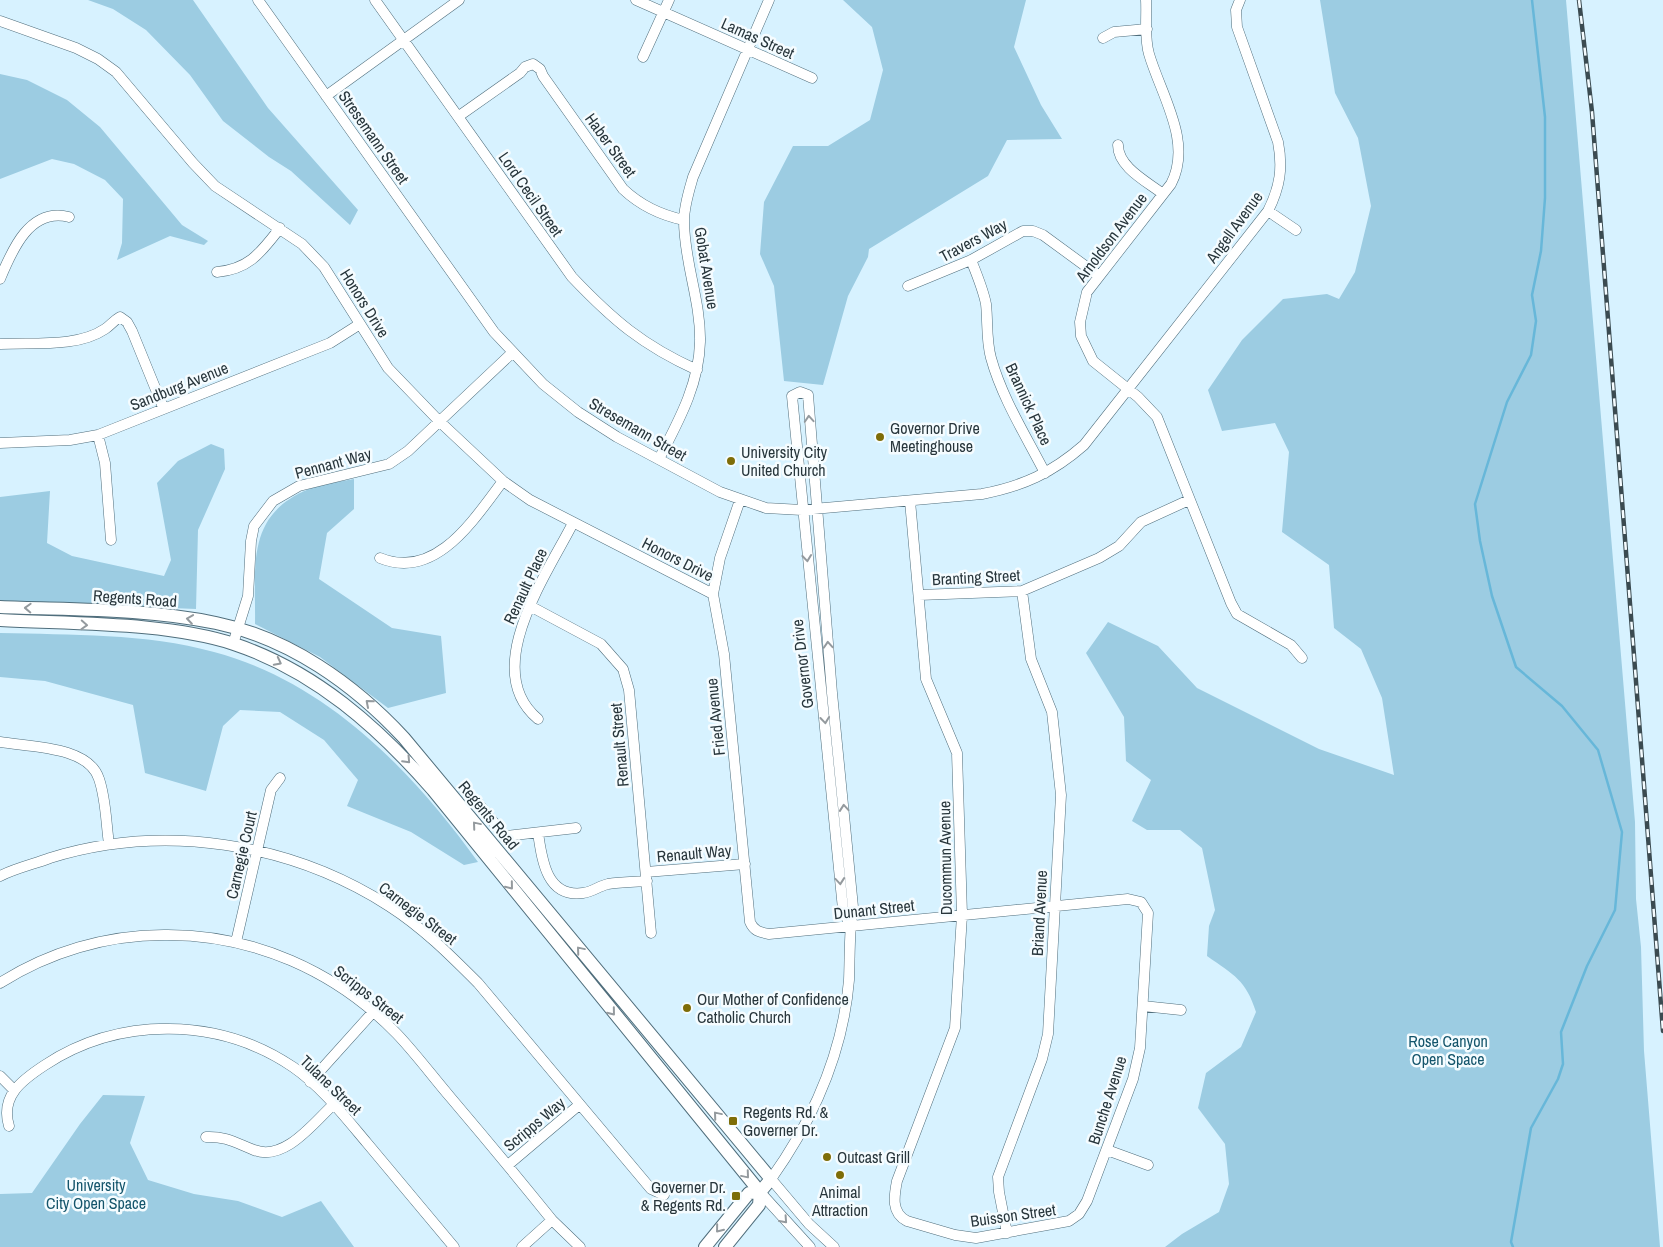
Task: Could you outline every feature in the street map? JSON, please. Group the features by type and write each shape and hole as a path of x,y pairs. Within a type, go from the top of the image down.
{"main road":[{"name":"Regents Road","path":"0,607 145,613 193,619 238,629 297,654 334,676 354,691 394,727 770,1179"},
{"name":"Regents Road","path":"0,620 153,629 233,644 272,659 322,687 362,719 407,760 760,1192"},
{"name":"Governor Drive","path":"724,1247 759,1205 760,1192 770,1179"},
{"name":"Governor Drive","path":"705,1247 749,1193 760,1192"}],"street":[{"name":"Stresemann Street","path":"258,0 494,332 512,354 543,384 578,412 617,437 740,500 766,508 802,510 982,494 1006,490 1028,482 1064,462 1084,445 1128,389"},
{"name":"Lord Cecil Street","path":"375,0 572,277 603,310 630,332 662,354 697,370"},
{"path":"326,96 459,0"},
{"name":"Lamas Street","path":"636,0 812,78"},
{"path":"643,57 669,0"},
{"name":"Gobat Avenue","path":"660,459 688,400 697,370 700,343 700,314 684,220 693,177 770,0"},
{"name":"Arnoldson Avenue","path":"1146,0 1148,52 1177,136 1181,153 1178,171 1163,194 1087,292 1080,322 1081,336 1093,362 1150,407 1157,417 1189,500 1237,614 1291,645 1302,658"},
{"name":"Angell Avenue","path":"1128,389 1268,211 1280,182 1282,162 1278,142 1237,27 1236,10 1240,0"},
{"name":"Honors Drive","path":"0,21 76,48 98,58 116,72 193,163 215,186 302,244 324,267 388,368 439,421 503,481 530,500 714,594"},
{"path":"1103,38 1114,32 1147,29"},
{"name":"Haber Street","path":"459,116 520,73 525,67 533,64 540,69 543,76 624,189 636,202 664,215 684,220"},
{"path":"1118,145 1118,155 1125,164 1163,194"},
{"path":"1268,211 1296,230"},
{"path":"0,280 13,249 24,233 41,219 56,214 69,217"},
{"path":"217,272 234,270 253,260 280,228"},
{"name":"Travers Way","path":"908,286 971,260 1023,231 1033,231 1043,235 1099,276"},
{"name":"Brannick Place","path":"971,260 983,289 986,306 987,343 992,360 1002,388 1045,473"},
{"path":"0,344 60,343 79,339 106,329 112,321 120,318 128,322 163,408"},
{"name":"Sandburg Avenue","path":"0,443 70,440 98,435 330,343 360,324"},
{"name":"Pennant Way","path":"233,644 248,596 251,541 254,526 273,500 299,486 389,464 408,451 512,354"},
{"name":"Governor Drive","path":"770,1179 791,1152 816,1105 835,1052 849,980 850,926 853,907 816,509 808,395 800,392 792,396 802,510 843,908 850,926"},
{"path":"98,435 105,463 111,540"},
{"path":"380,558 395,565 414,563 450,545 467,529 503,481"},
{"name":"Fried Avenue","path":"740,500 720,558 714,594 724,654 750,922 758,932"},
{"name":"Branting Street","path":"919,595 1022,591 1100,558 1119,546 1141,522 1189,500"},
{"name":"Ducommun Avenue","path":"895,1210 896,1181 955,1028 962,915 957,753 926,679 910,501"},
{"name":"Renault Place","path":"538,719 526,709 518,689 515,669 516,644 521,624 573,523"},
{"name":"Briand Avenue","path":"1007,1233 999,1192 998,1176 1042,1060 1046,1043 1061,795 1052,712 1031,659 1022,591"},
{"name":"Renault Street","path":"530,606 601,644 623,669 629,690 651,933"},
{"path":"0,742 75,754 87,760 99,778 109,844"},
{"name":"Carnegie Court","path":"236,942 271,790 280,778"},
{"path":"476,802 505,836 576,828"},
{"name":"Renault Way","path":"538,833 543,865 548,878 556,886 569,893 590,892 606,884 647,876 745,864"},
{"name":"Carnegie Street","path":"0,876 76,850 109,844 159,840 217,844 257,851 300,863 349,883 389,906 448,952 478,983 651,1189 664,1195"},
{"name":"Dunant Street","path":"758,932 769,934 1128,899 1141,902"},
{"name":"Bunche Avenue","path":"1079,1214 1107,1150 1133,1079 1140,1048 1148,914 1141,902"},
{"name":"Scripps Street","path":"0,983 42,960 83,946 118,938 188,934 236,942 277,953 343,988 398,1035 552,1220 580,1247"},
{"path":"1142,1006 1181,1010"},
{"path":"310,1082 373,1012"},
{"name":"Tulane Street","path":"14,1089 62,1054 88,1042 148,1029 182,1028 216,1033 242,1042 268,1052 295,1068 334,1104 454,1247"},
{"path":"0,1076 14,1089 6,1101 4,1114 9,1126"},
{"path":"206,1137 221,1136 257,1152 272,1152 288,1146 334,1104"},
{"name":"Scripps Way","path":"508,1165 579,1105"},
{"path":"1107,1150 1148,1165"},
{"name":"Regents Road","path":"770,1179 810,1224 834,1247"},
{"name":"Regents Road","path":"760,1192 810,1247"},
{"name":"Buisson Street","path":"895,1210 900,1217 907,1221 955,1235 976,1238 1069,1221 1079,1214"},
{"path":"522,1247 552,1220"}],"green space":[{"path":"88,0 193,0 268,108 358,210 350,225 291,171 269,157 223,121 190,75 146,30 113,9"},
{"path":"843,0 1026,0 1014,47 1041,105 1062,139 1007,140 988,176 869,249 868,257 848,296 823,385 784,381 774,286 760,254 764,202 793,146 828,146 870,120 883,70 872,27"},
{"name":"Rose Canyon Open Space","path":"1320,0 1566,0 1635,822 1636,899 1641,947 1644,1051 1660,1247 1165,1247 1182,1234 1219,1212 1229,1184 1225,1144 1198,1108 1206,1073 1241,1047 1256,1012 1248,992 1238,979 1207,956 1209,926 1215,910 1202,848 1180,830 1147,830 1132,821 1151,780 1126,761 1124,717 1086,653 1108,622 1158,646 1197,688 1319,749 1394,775 1382,698 1361,649 1334,628 1329,565 1282,532 1289,452 1275,423 1222,431 1208,390 1242,340 1283,299 1327,294 1339,299 1355,272 1371,206 1358,138 1335,93"},
{"path":"0,74 27,80 67,100 100,127 182,225 208,241 204,245 170,236 117,260 122,243 123,199 105,180 74,164 52,159 0,179"},
{"path":"211,444 224,449 225,469 198,530 196,609 0,601 0,497 50,491 47,543 72,556 164,576 171,560 157,483 178,461"},
{"path":"354,479 354,509 327,533 319,579 392,628 441,636 446,693 388,708 320,657 255,624 255,582 258,544 264,528 274,513 288,500 309,489"},
{"path":"0,633 108,636 161,641 214,652 255,666 293,685 329,707 363,734 395,763 425,795 478,862 464,865 411,832 347,806 358,780 324,740 280,712 240,710 223,726 206,791 145,773 133,705 45,681 0,677"},
{"name":"University City Open Space","path":"103,1095 145,1096 130,1143 148,1180 194,1194 238,1201 282,1217 321,1201 354,1247 0,1247 0,1194 32,1193 80,1124"}],"waterway":[{"path":"1513,1247 1511,1242 1531,1128 1558,1079 1563,1064 1561,1032 1587,966 1615,910 1622,832 1598,750 1562,706 1516,667 1492,596 1480,541 1475,504 1507,402 1531,355 1536,321 1532,295 1541,251 1545,198 1545,117 1532,0"}],"railway":[{"path":"1579,0 1592,112 1663,1031"}],"place":[{"name":"Governor Drive Meetinghouse","path":"880,437"},
{"name":"University City United Church","path":"731,461"},
{"name":"Our Mother of Confidence Catholic Church","path":"687,1008"},
{"name":"Regents Rd. & Governer Dr.","path":"733,1121"},
{"name":"Outcast Grill","path":"827,1157"},
{"name":"Animal Attraction","path":"840,1175"},
{"name":"Governer Dr. & Regents Rd.","path":"736,1196"}]}
